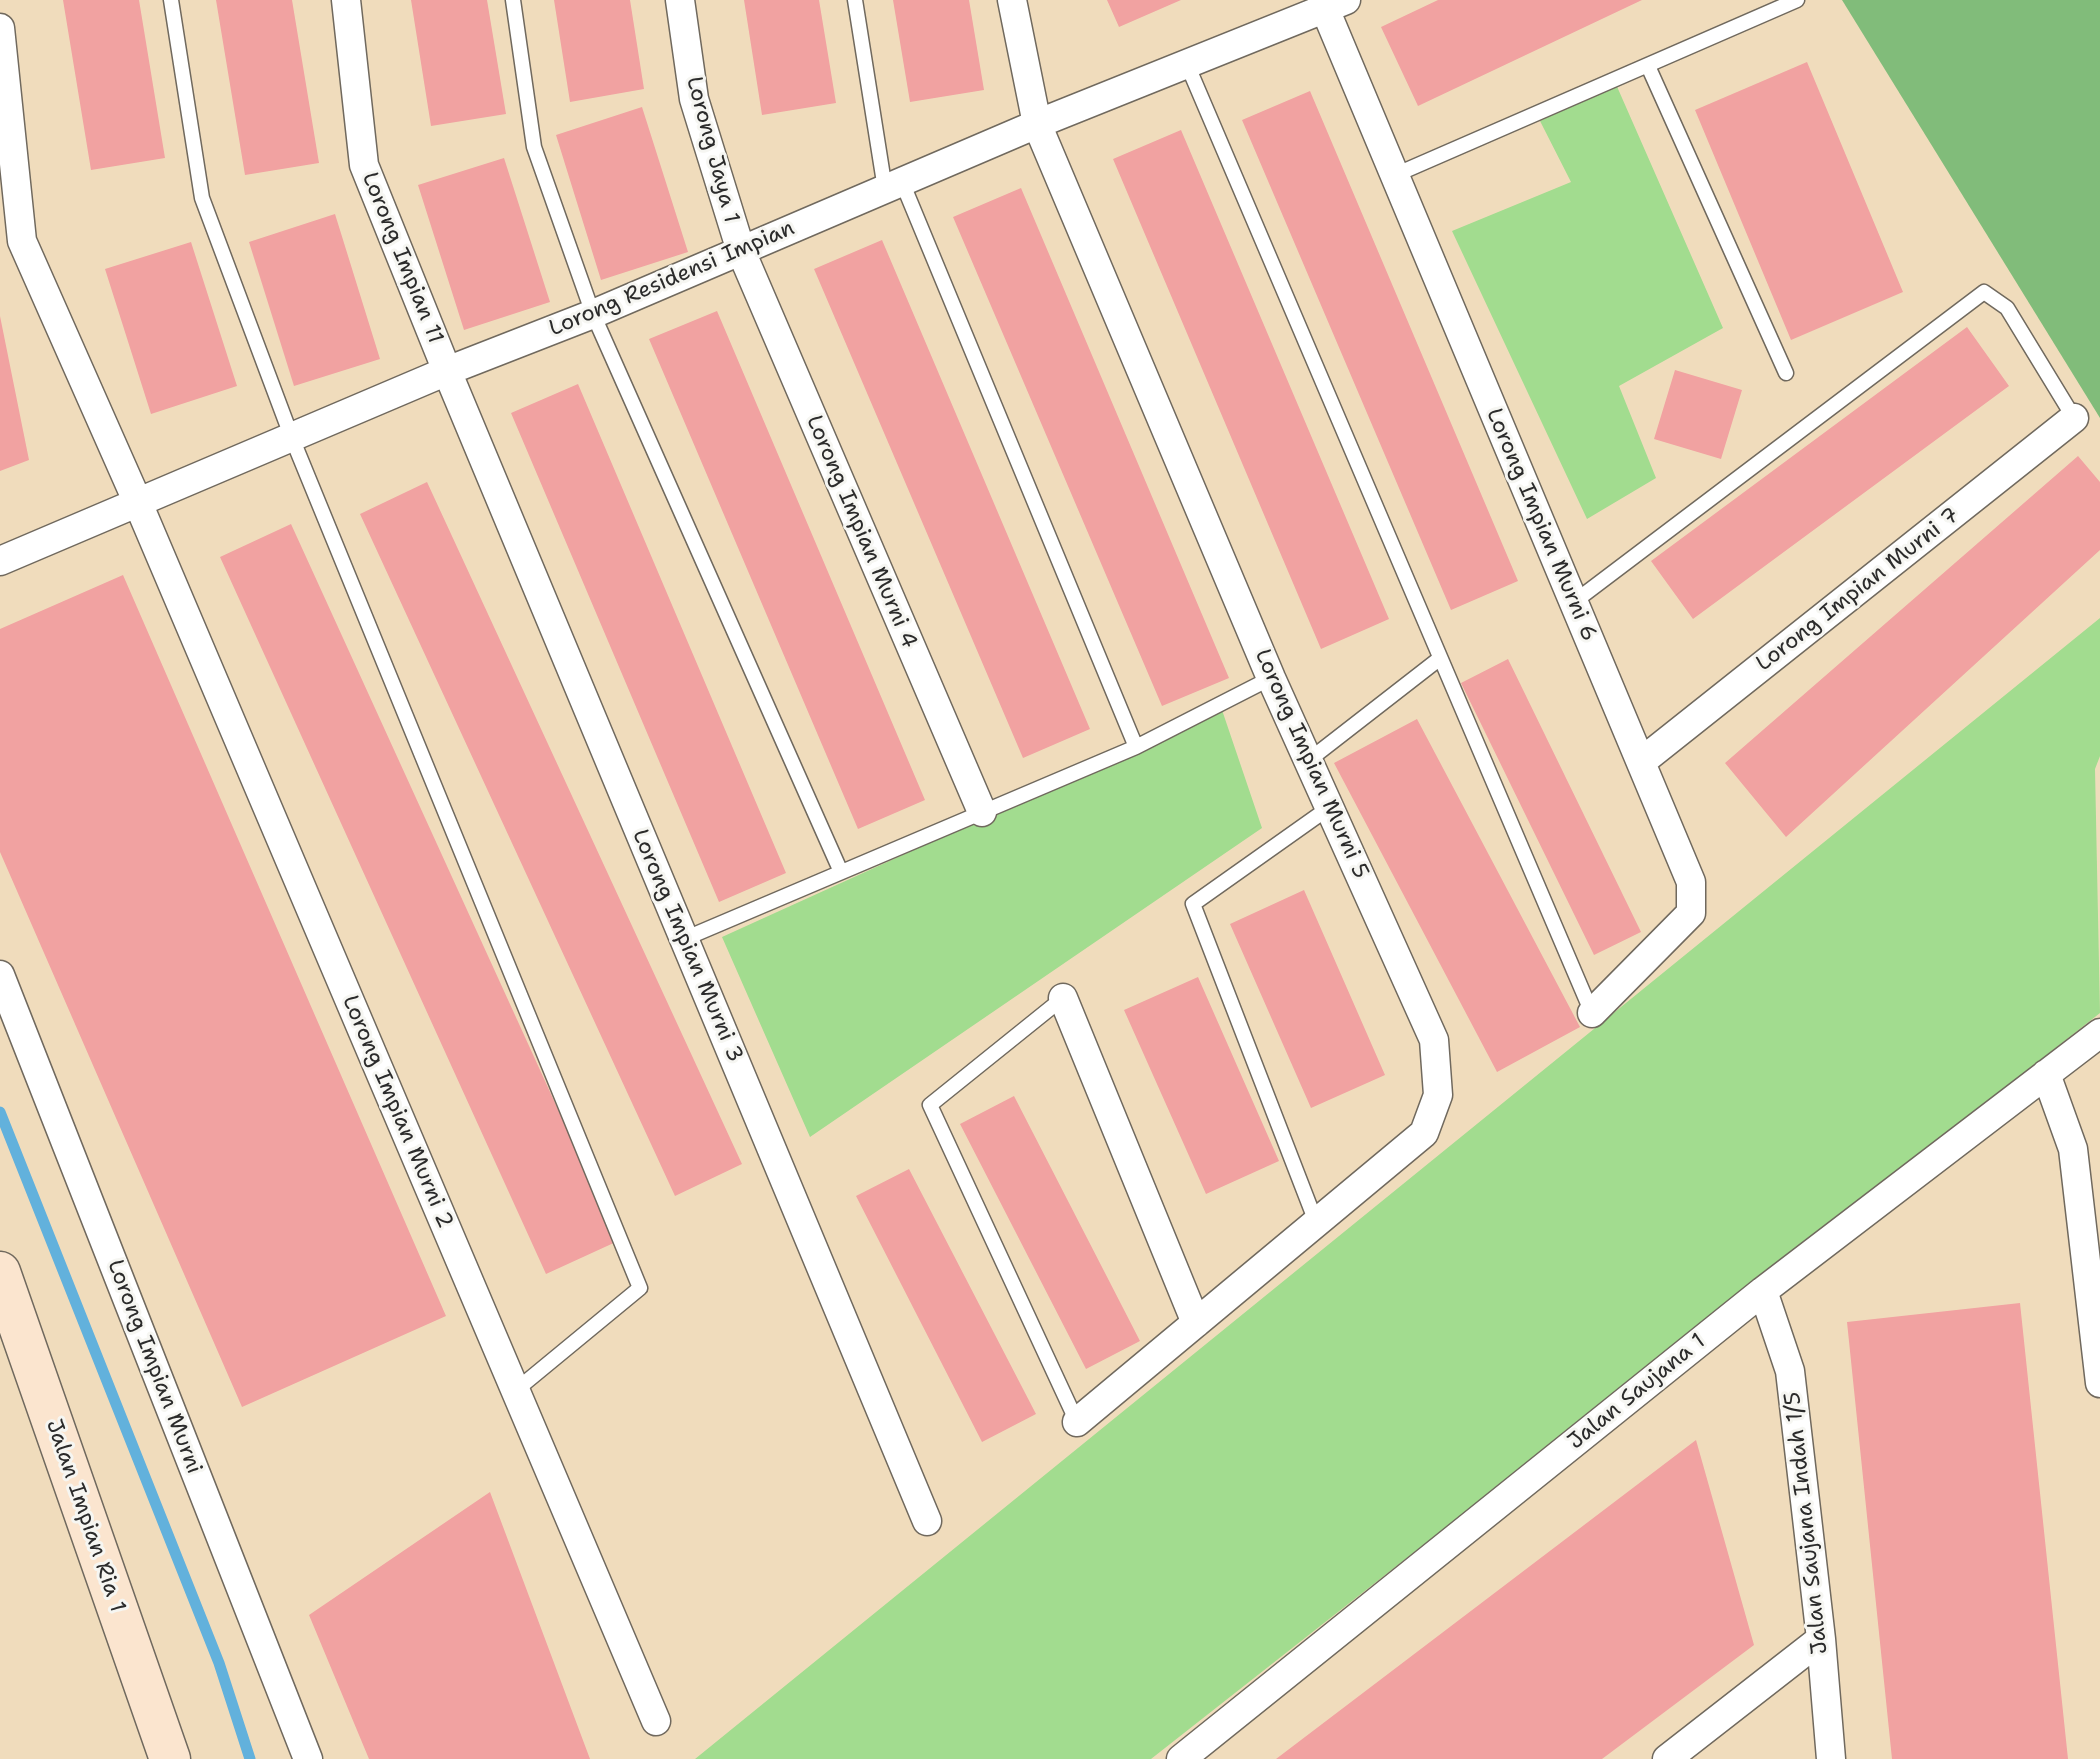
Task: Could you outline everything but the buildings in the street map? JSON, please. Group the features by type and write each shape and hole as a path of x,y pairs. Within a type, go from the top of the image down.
{"street":[{"name":"Lorong Impian 11","path":"346,0 364,165 447,371"},
{"name":"Lorong Jaya 1","path":"680,0 694,99 741,251"},
{"name":"Lorong Impian Murni 5","path":"1012,0 1037,124 1271,678 1434,1040 1438,1095 1424,1133 1077,1422"},
{"name":"Lorong Residensi Impian","path":"0,561 447,371 593,314 1037,124 1335,5"},
{"name":"Lorong Impian Murni 6","path":"1335,5 1395,175 1691,882 1691,913 1592,1013"},
{"name":"Lorong Impian Murni 2","path":"0,28 22,241 138,503 656,1721"},
{"name":"Lorong Impian Murni 4","path":"741,251 982,812"},
{"name":"Lorong Impian Murni 3","path":"447,371 927,1521"},
{"name":"Lorong Impian Murni 7","path":"1641,762 2074,418"},
{"name":"Lorong Impian Murni","path":"0,975 308,1759"},
{"path":"1063,998 1196,1323"},
{"name":"Jalan Saujana 1","path":"1181,1759 1763,1291 2100,1033"},
{"path":"2046,1074 2073,1149 2100,1383"},
{"name":"Jalan Impian Ria 1","path":"0,1272 170,1759"},
{"name":"Jalan Saujana Indah 1/5","path":"1763,1291 1790,1371 1821,1639 1831,1759"},
{"path":"1667,1759 1821,1639"}],"lane":[{"path":"171,0 202,198 292,438 640,1288 515,1391"},
{"path":"513,0 534,147 593,314 841,872"},
{"path":"855,0 894,186 1136,747"},
{"path":"1395,175 1797,0"},
{"path":"1187,64 1592,1013"},
{"path":"1648,66 1786,373"},
{"path":"1574,602 1984,292 2007,308 2074,418"},
{"path":"1309,760 1439,659"},
{"path":"684,939 1136,747 1271,678"},
{"path":"1316,1222 1193,904 1330,807"},
{"path":"1063,998 930,1105 1077,1422"}],"green space":[{"path":"1842,0 2100,0 2100,418"},
{"path":"1615,82 1723,328 1619,386 1656,478 1587,519 1452,231 1571,182 1540,121"},
{"path":"2100,618 2100,756 2095,769 2100,1013 1151,1759 695,1759"},
{"path":"1222,710 1262,828 810,1137 722,937"}],"waterway":[{"path":"0,1112 219,1663 250,1759"}]}
